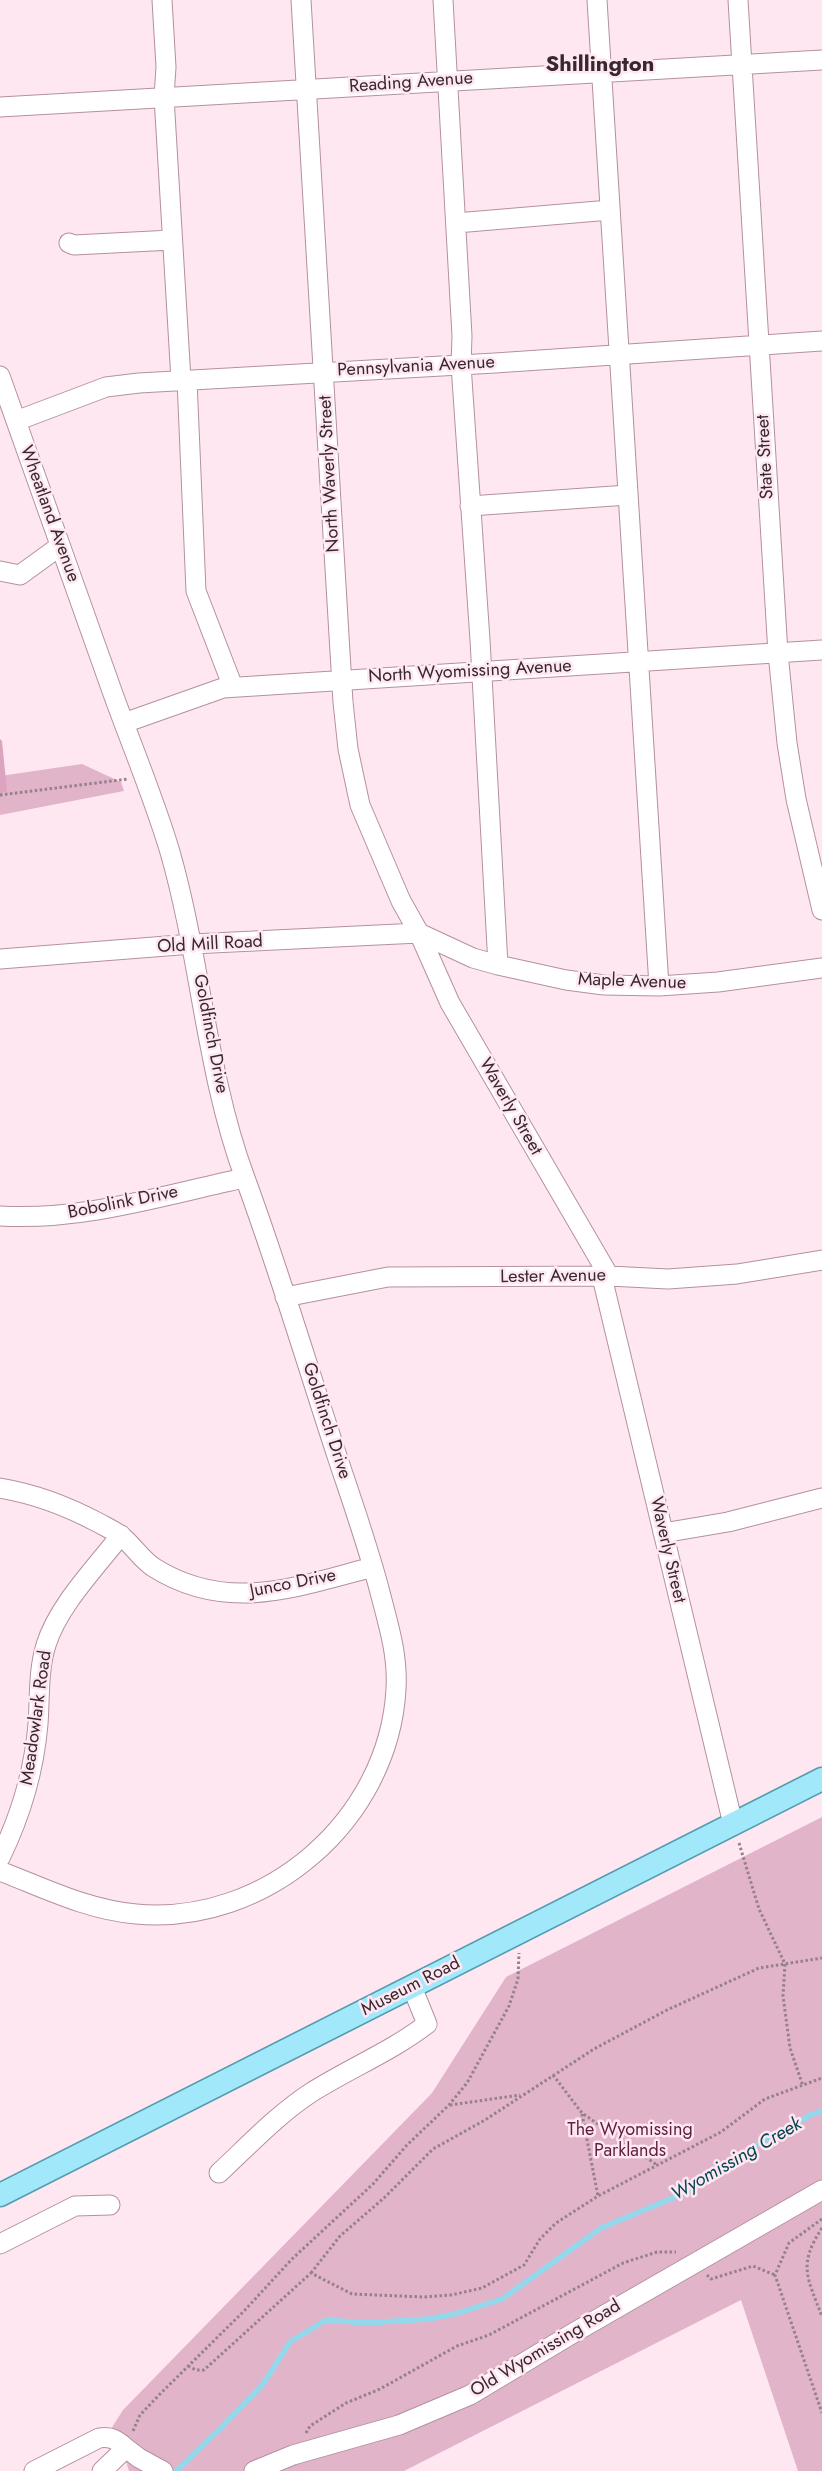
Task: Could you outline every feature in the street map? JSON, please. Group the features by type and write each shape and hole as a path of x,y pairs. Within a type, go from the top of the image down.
{"main road":[{"name":"Museum Road","path":"0,2195 822,1778"}],"street":[{"path":"162,0 166,67 164,97 172,240 184,380 196,592 233,687"},
{"name":"North Waverly Street","path":"300,0 342,679 348,749 360,805 378,852 401,901 419,933"},
{"path":"443,0 462,336 461,365 498,965"},
{"path":"597,0 659,986"},
{"name":"State Street","path":"738,0 778,653 787,743 796,799 822,910"},
{"name":"Reading Avenue","path":"0,107 602,71 822,60"},
{"path":"456,222 610,210"},
{"path":"69,242 74,245 172,240"},
{"name":"Pennsylvania Avenue","path":"16,421 106,387 184,380 461,365 822,341"},
{"name":"Wheatland Avenue","path":"0,376 98,652"},
{"path":"470,506 628,494"},
{"path":"0,571 20,574 60,546"},
{"name":"North Wyomissing Avenue","path":"124,723 204,694 233,687 822,650"},
{"name":"Goldfinch Drive","path":"0,1871 101,1908 139,1915 160,1915 221,1906 272,1884 307,1860 324,1845 355,1809 375,1774 390,1732 396,1688 395,1646 374,1566 244,1178 213,1066 192,944 170,850 98,652"},
{"name":"Maple Avenue","path":"419,933 473,958 566,980 604,985 659,986 718,982 822,968"},
{"name":"Old Mill Road","path":"0,959 192,944 419,933"},
{"name":"Waverly Street","path":"419,933 450,1003 606,1276 663,1533 733,1824"},
{"name":"Bobolink Drive","path":"0,1216 44,1217 89,1212 244,1178"},
{"name":"Lester Avenue","path":"284,1297 388,1277 606,1276 668,1279 737,1274 822,1260"},
{"name":"Junco Drive","path":"0,1488 20,1491 65,1505 121,1535 152,1566 175,1579 221,1592 264,1594 374,1566"},
{"path":"663,1533 728,1522 822,1498"},
{"name":"Meadowlark Road","path":"0,1858 17,1823 29,1783 38,1724 40,1673 47,1643 62,1612 121,1535"},
{"path":"219,2172 274,2122 311,2093 411,2037 427,2024 412,1987"},
{"name":"Old Wyomissing Road","path":"254,2471 293,2455 399,2425 454,2403 822,2190"},
{"path":"0,2244 75,2206 110,2205"},
{"path":"34,2471 99,2438 107,2437 116,2440 163,2471"},
{"path":"102,2471 133,2453"}],"path":[{"path":"0,795 143,777"},
{"path":"733,1824 759,1909 785,1964 783,1996 790,2048 802,2086"},
{"path":"133,2453 140,2415 244,2311 292,2259 366,2190 407,2145 449,2106 467,2083 509,2006 518,1979 520,1932"},
{"path":"188,2366 196,2370 204,2370 311,2273 340,2236 384,2198 433,2149 485,2120 594,2049 666,2010 759,1968 822,1958"},
{"path":"553,2075 582,2113 656,2165"},
{"path":"311,2273 352,2294 424,2297 451,2295 482,2288 524,2266 540,2239 556,2222 598,2196 721,2132 765,2099 822,2078"},
{"path":"449,2106 524,2094"},
{"path":"582,2113 598,2196"},
{"path":"822,2219 789,2243 775,2275 822,2413"},
{"path":"822,2228 810,2246 805,2271 822,2317"},
{"path":"293,2455 310,2426 346,2403 380,2389 457,2346 489,2335 623,2262 657,2252 678,2252 694,2263 711,2279 753,2266 775,2275"}],"green space":[{"path":"82,764 121,782 124,791 0,815 0,776"},
{"name":"The Wyomissing Parklands","path":"822,1817 822,2471 798,2471 741,2300 404,2471 129,2471 119,2439 109,2432 123,2410 432,2093 506,1977"}],"shaded area":[{"path":"0,739 2,741 7,791 0,794"}],"waterway":[{"name":"Wyomissing Creek","path":"176,2471 263,2384 290,2342 326,2320 366,2323 428,2319 455,2314 502,2299 601,2228 687,2192 761,2142 779,2135 810,2115 822,2111"}],"district":[{"name":"Shillington","path":"600,66"}]}
